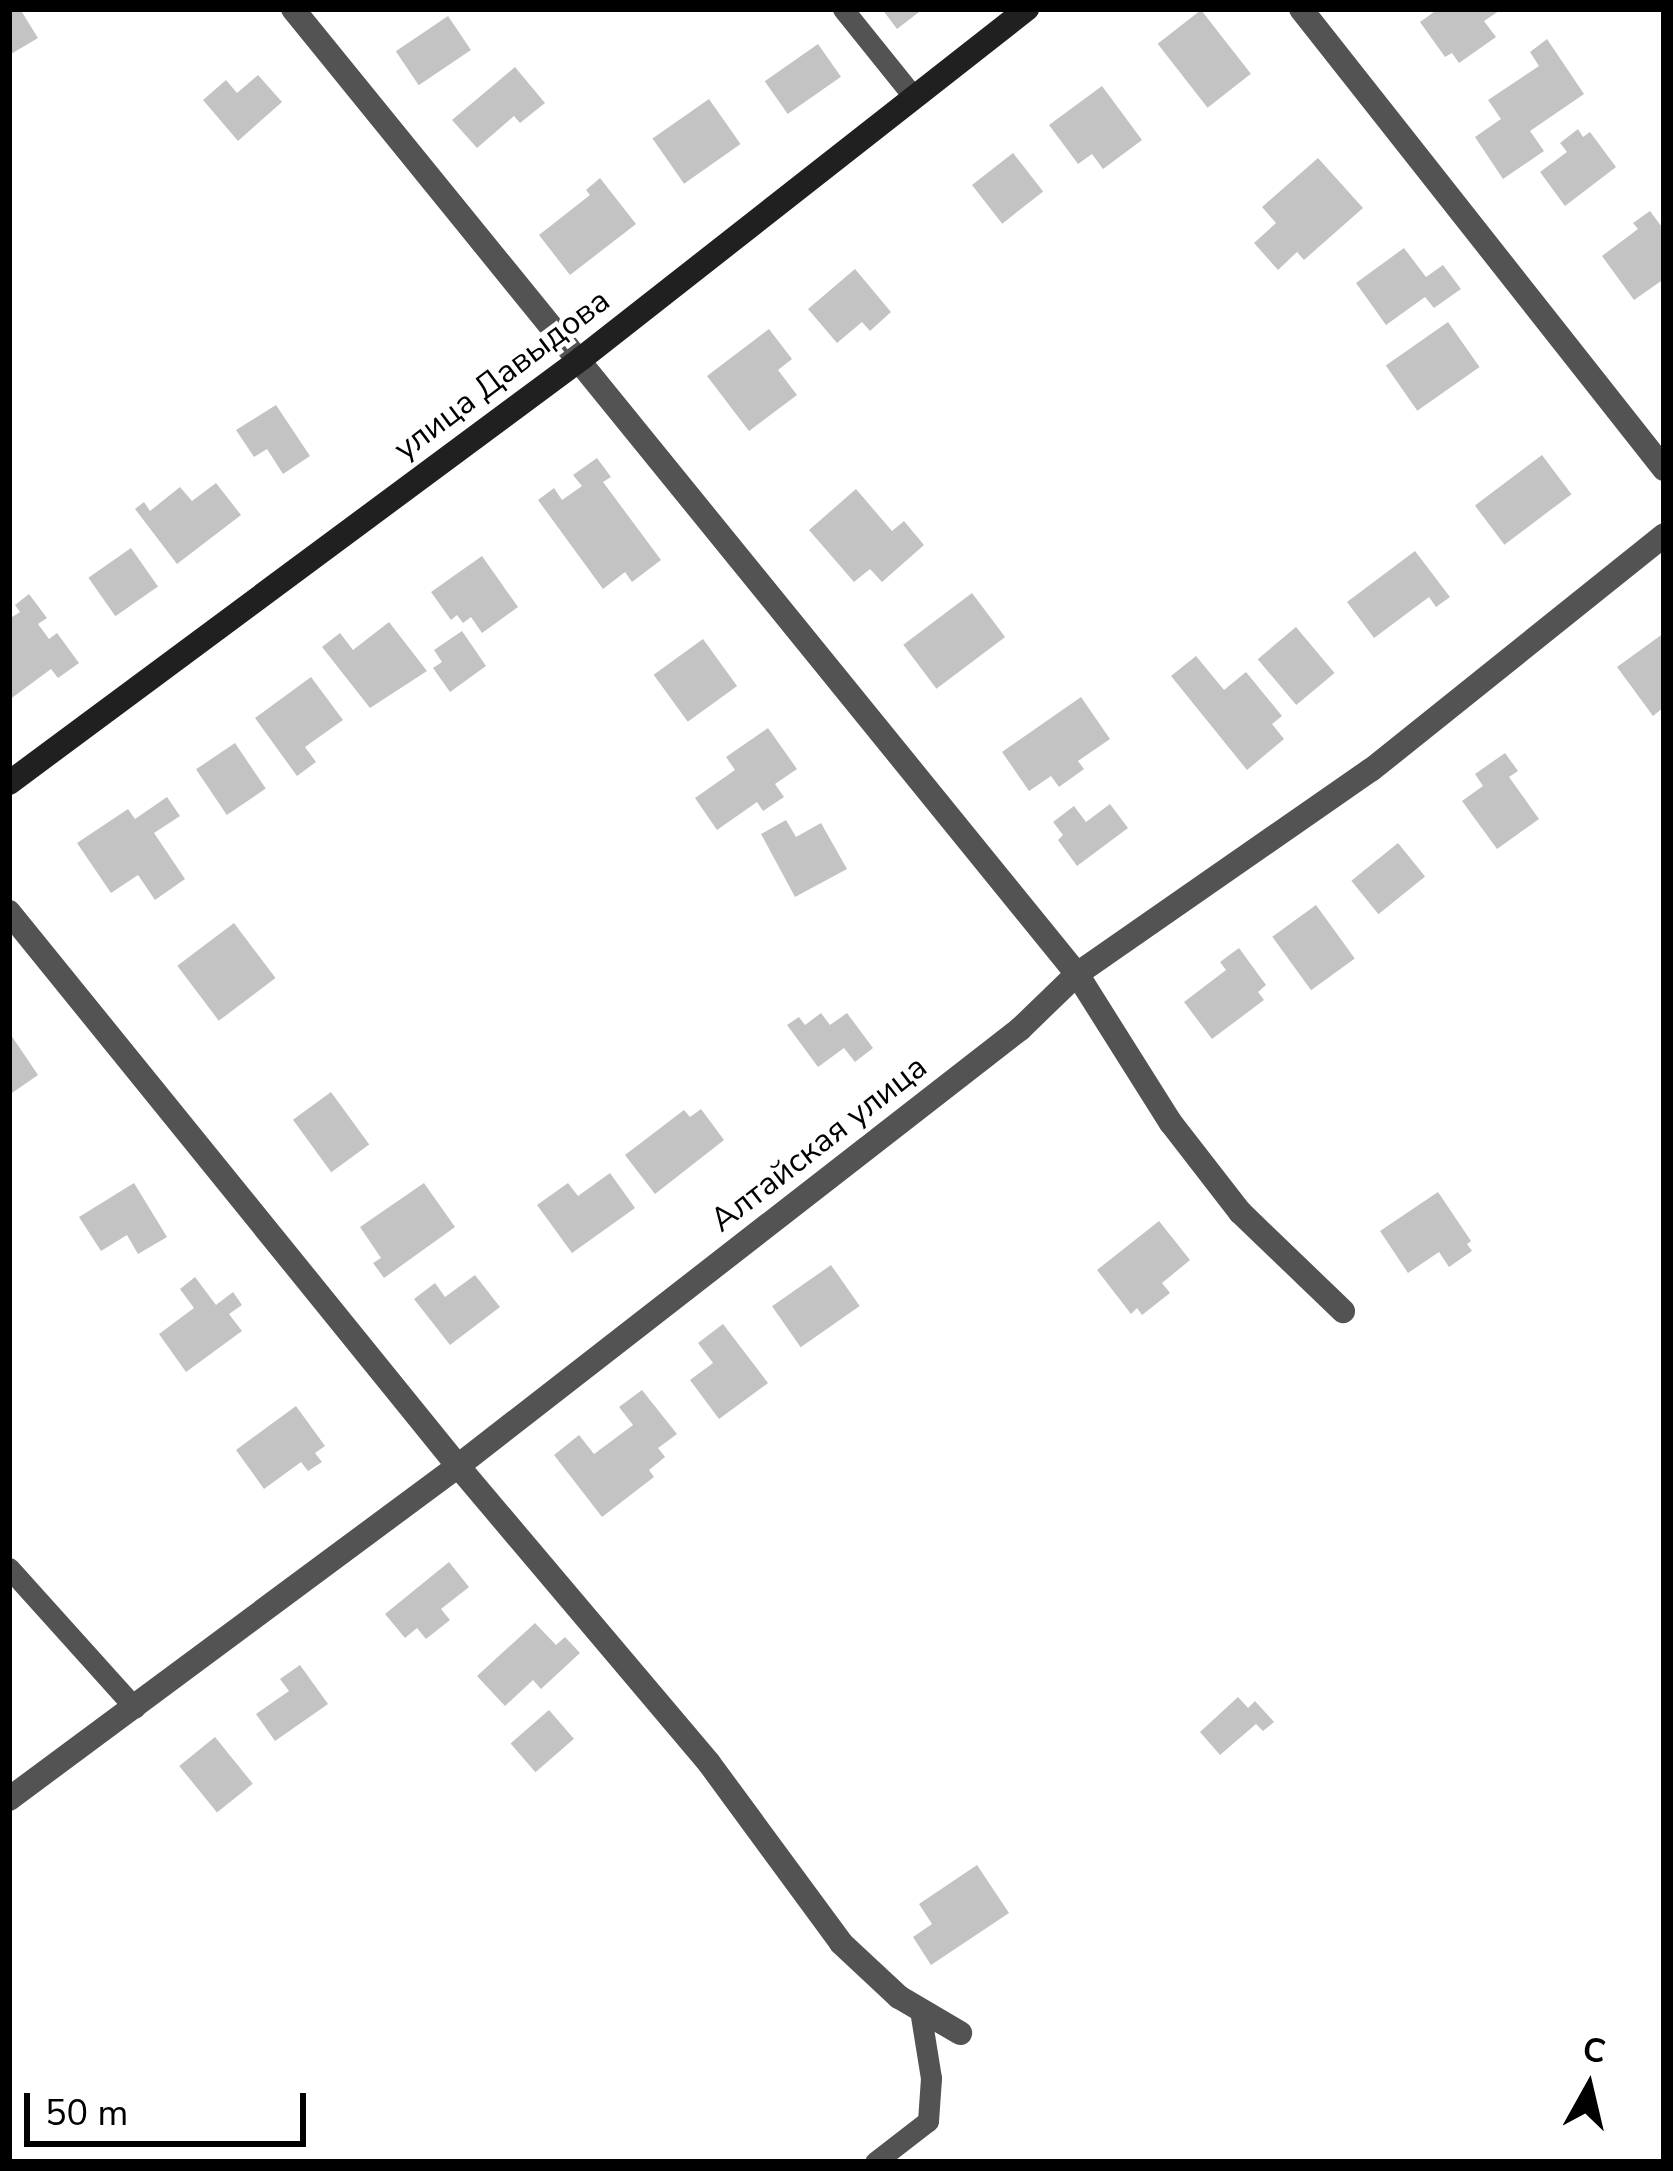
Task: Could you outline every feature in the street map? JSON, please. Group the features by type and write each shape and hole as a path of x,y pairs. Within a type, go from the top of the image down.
{"main road":[{"name":"улица Давыдова","path":"9,783 582,358 1027,9"}],"street":[{"path":"293,9 582,358 1077,974 1171,1123 1226,1195 1343,1310"},
{"path":"1301,9 1664,469"},
{"name":"Алтайская улица","path":"9,1799 458,1466 1020,1029 1077,974 1371,770 1664,535"},
{"path":"9,913 458,1466 709,1763 841,1943 898,1997 960,2033"}],"lane":[{"path":"843,9 913,96"},
{"path":"9,1568 135,1708"},
{"path":"875,2162 928,2121 931,2078 920,2010"}],"building":[{"path":"9,9 20,9 38,38 11,54"},
{"path":"882,9 923,9 897,29"},
{"path":"1438,9 1502,9 1484,21 1496,37 1459,63 1452,53 1445,57 1420,22"},
{"path":"1201,10 1251,74 1208,108 1158,44"},
{"path":"448,16 471,50 419,85 396,51"},
{"path":"1547,39 1584,94 1530,131 1544,151 1503,179 1475,137 1501,119 1488,100 1539,66 1530,52"},
{"path":"818,44 841,77 788,114 765,81"},
{"path":"515,67 545,103 520,123 514,116 477,148 452,120"},
{"path":"258,75 282,102 238,141 203,100 226,80 237,93"},
{"path":"1102,86 1142,140 1103,169 1092,154 1078,164 1049,125"},
{"path":"709,99 741,144 684,184 652,139"},
{"path":"1578,129 1583,137 1590,132 1616,167 1565,206 1540,172 1567,152 1560,143"},
{"path":"1013,153 1043,192 1002,224 972,185"},
{"path":"1318,158 1363,208 1304,260 1297,252 1278,270 1254,243 1276,223 1262,207"},
{"path":"600,178 636,224 570,275 539,235 590,195 586,190"},
{"path":"1650,211 1664,230 1664,279 1634,300 1602,256 1638,229 1633,223"},
{"path":"1404,248 1426,277 1443,265 1461,289 1434,308 1425,297 1386,325 1356,283"},
{"path":"855,269 891,312 870,331 862,322 837,343 808,309"},
{"path":"1448,322 1480,367 1417,411 1386,366"},
{"path":"769,329 792,359 778,370 797,395 749,431 707,376"},
{"path":"276,405 310,456 283,474 267,449 254,457 236,430"},
{"path":"1542,455 1571,494 1504,545 1475,506"},
{"path":"597,458 611,477 603,482 661,560 632,582 625,572 603,589 538,500 554,488 562,500 582,486 573,475"},
{"path":"216,483 241,515 177,564 135,509 144,502 150,511 180,487 192,501"},
{"path":"856,489 892,531 904,521 924,545 882,582 870,569 854,582 809,530"},
{"path":"131,548 158,587 115,616 88,578"},
{"path":"1415,551 1450,597 1436,607 1429,597 1374,638 1347,602"},
{"path":"482,556 518,607 482,633 471,617 463,623 457,615 451,620 431,592"},
{"path":"972,593 1005,637 936,689 903,645"},
{"path":"29,594 47,618 38,624 49,639 57,633 79,663 58,678 51,669 9,700 9,619 20,612 15,605"},
{"path":"389,622 427,671 370,708 322,647 340,633 353,650"},
{"path":"1296,627 1335,673 1296,705 1258,659"},
{"path":"462,631 486,666 450,692 433,668 442,662 434,650"},
{"path":"1664,633 1664,707 1653,716 1617,667"},
{"path":"703,639 737,686 688,722 654,675"},
{"path":"1196,656 1224,690 1246,672 1282,716 1272,724 1284,739 1247,770 1171,676"},
{"path":"311,677 343,720 305,747 316,762 297,776 255,718"},
{"path":"1081,697 1110,739 1078,761 1084,769 1059,787 1051,776 1029,791 1002,752"},
{"path":"768,728 797,769 775,784 784,797 763,811 757,802 717,830 695,798 735,770 726,757"},
{"path":"235,743 266,789 227,815 196,769"},
{"path":"1505,753 1518,771 1509,777 1539,819 1497,849 1462,801 1483,786 1475,774"},
{"path":"167,797 180,816 154,833 185,879 155,900 138,875 111,893 77,843 128,809 135,819"},
{"path":"1110,804 1128,828 1077,866 1058,840 1063,835 1053,822 1074,806 1086,822"},
{"path":"786,820 796,837 821,823 847,869 795,897 761,834"},
{"path":"1398,843 1425,876 1378,914 1351,881"},
{"path":"1316,905 1355,958 1311,990 1272,937"},
{"path":"234,923 276,978 219,1021 177,966"},
{"path":"1239,948 1266,985 1258,992 1264,1000 1212,1039 1184,1002 1226,970 1220,962"},
{"path":"821,1013 830,1025 847,1013 873,1048 855,1062 844,1048 818,1067 787,1025 799,1017 805,1025"},
{"path":"9,1032 38,1075 9,1095"},
{"path":"331,1092 369,1145 331,1172 293,1120"},
{"path":"701,1109 724,1140 655,1194 625,1155 684,1110 690,1117"},
{"path":"610,1173 635,1208 572,1253 537,1205 568,1183 578,1196"},
{"path":"134,1183 167,1237 138,1254 127,1235 101,1251 79,1217"},
{"path":"424,1183 455,1227 384,1278 373,1263 381,1258 360,1227"},
{"path":"1438,1192 1471,1241 1467,1244 1472,1251 1449,1267 1439,1252 1408,1273 1380,1231"},
{"path":"1159,1221 1190,1260 1162,1283 1170,1293 1142,1315 1137,1308 1131,1314 1097,1270"},
{"path":"831,1265 860,1306 801,1347 772,1306"},
{"path":"475,1275 500,1307 450,1345 414,1299 435,1283 445,1297"},
{"path":"195,1277 216,1305 233,1292 242,1305 229,1314 242,1331 186,1372 159,1334 194,1308 180,1289"},
{"path":"723,1324 768,1383 719,1419 690,1380 713,1363 698,1343"},
{"path":"642,1390 677,1434 658,1448 665,1457 649,1470 654,1477 602,1517 554,1455 579,1435 594,1454 633,1425 619,1407"},
{"path":"296,1406 325,1446 315,1453 322,1462 308,1471 301,1462 264,1489 236,1450"},
{"path":"449,1562 469,1587 441,1609 450,1620 426,1639 417,1628 405,1638 385,1614"},
{"path":"535,1623 556,1645 565,1637 580,1653 541,1689 533,1680 505,1706 477,1676"},
{"path":"300,1665 328,1704 275,1741 256,1714 289,1691 280,1679"},
{"path":"1238,1697 1248,1708 1255,1701 1274,1722 1263,1731 1256,1724 1220,1755 1200,1732"},
{"path":"549,1710 574,1739 535,1772 511,1743"},
{"path":"215,1737 253,1784 217,1813 179,1766"},
{"path":"977,1865 1009,1913 931,1965 913,1937 932,1924 919,1904"}]}
